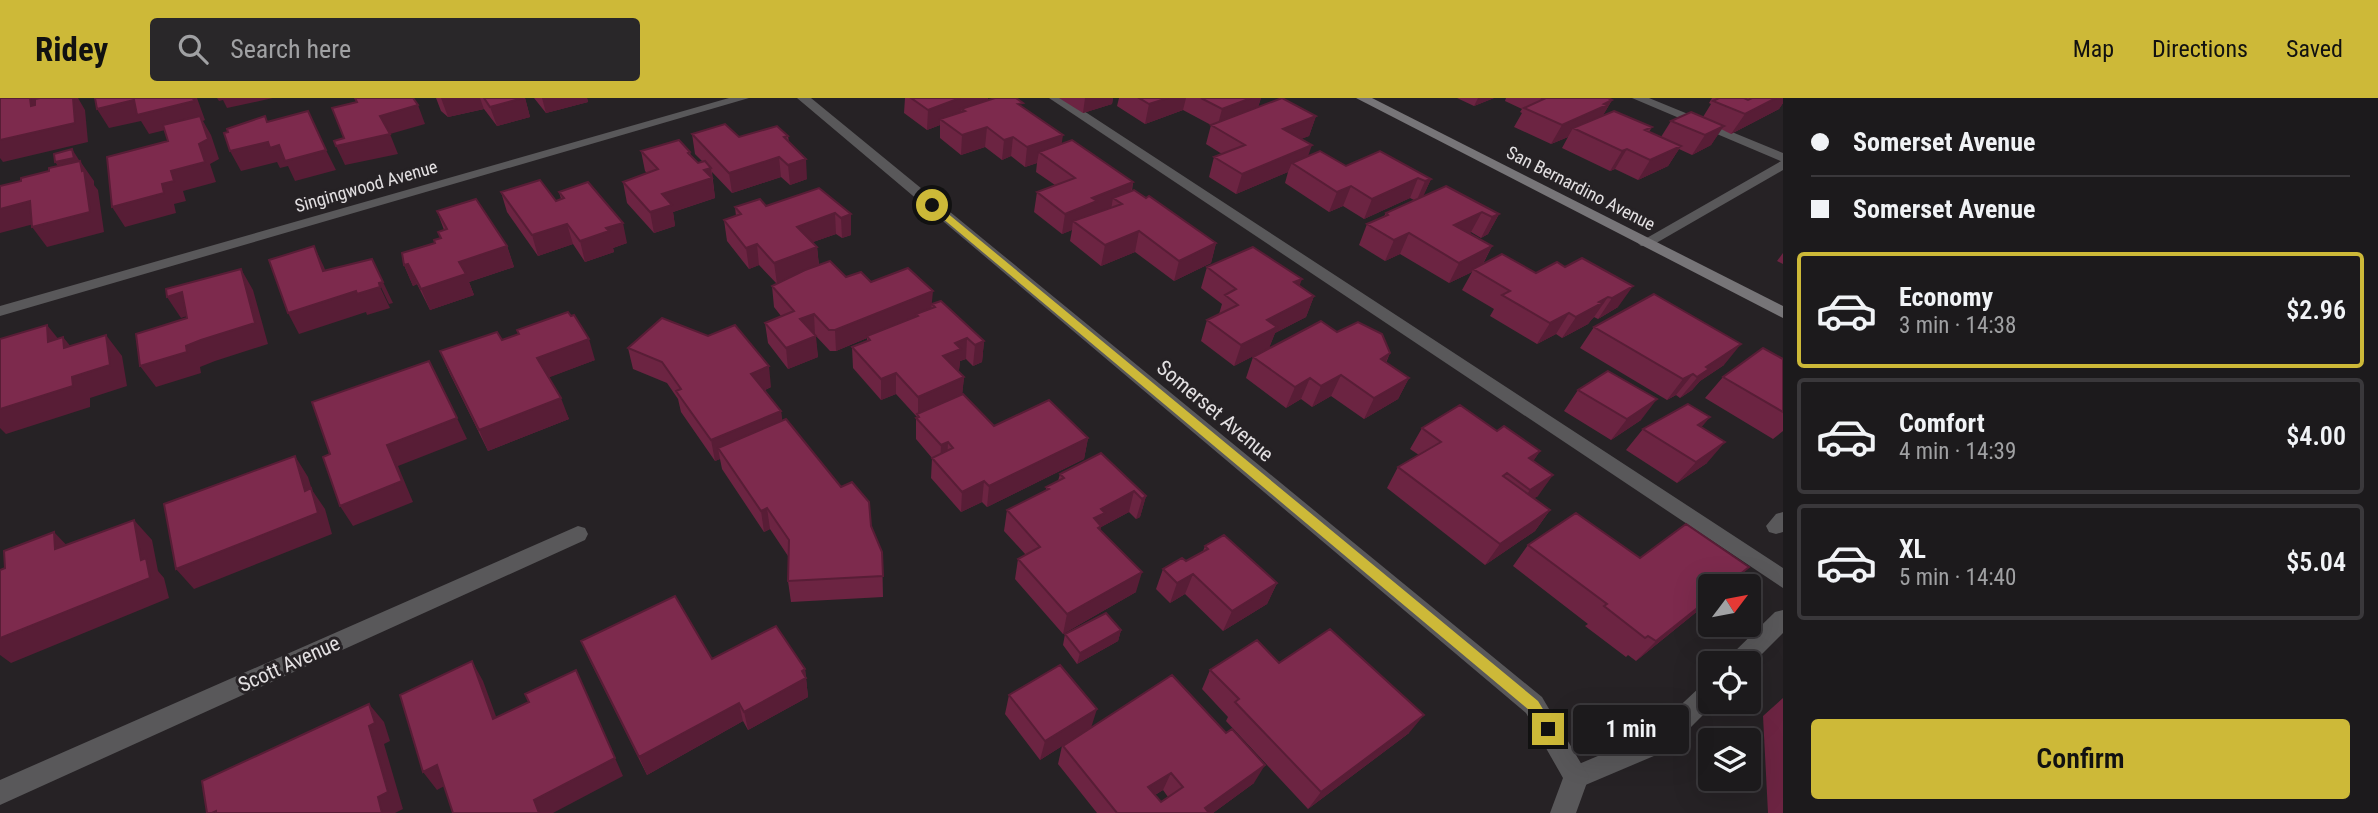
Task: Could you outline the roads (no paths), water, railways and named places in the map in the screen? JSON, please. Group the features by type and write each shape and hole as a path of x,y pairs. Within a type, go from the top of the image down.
{"main road":[{"name":"San Bernardino Avenue","path":"1362,98 1783,313"}],"street":[{"name":"Singingwood Avenue","path":"0,311 743,98"},
{"name":"Somerset Avenue","path":"803,98 1534,705 1576,777"},
{"path":"1055,98 1783,579"},
{"path":"1638,98 1783,158"},
{"path":"1646,243 1783,164"},
{"name":"Scott Avenue","path":"0,793 578,534"},
{"path":"1750,651 1783,619"},
{"path":"1563,813 1576,777 1659,742 1698,704"}]}
